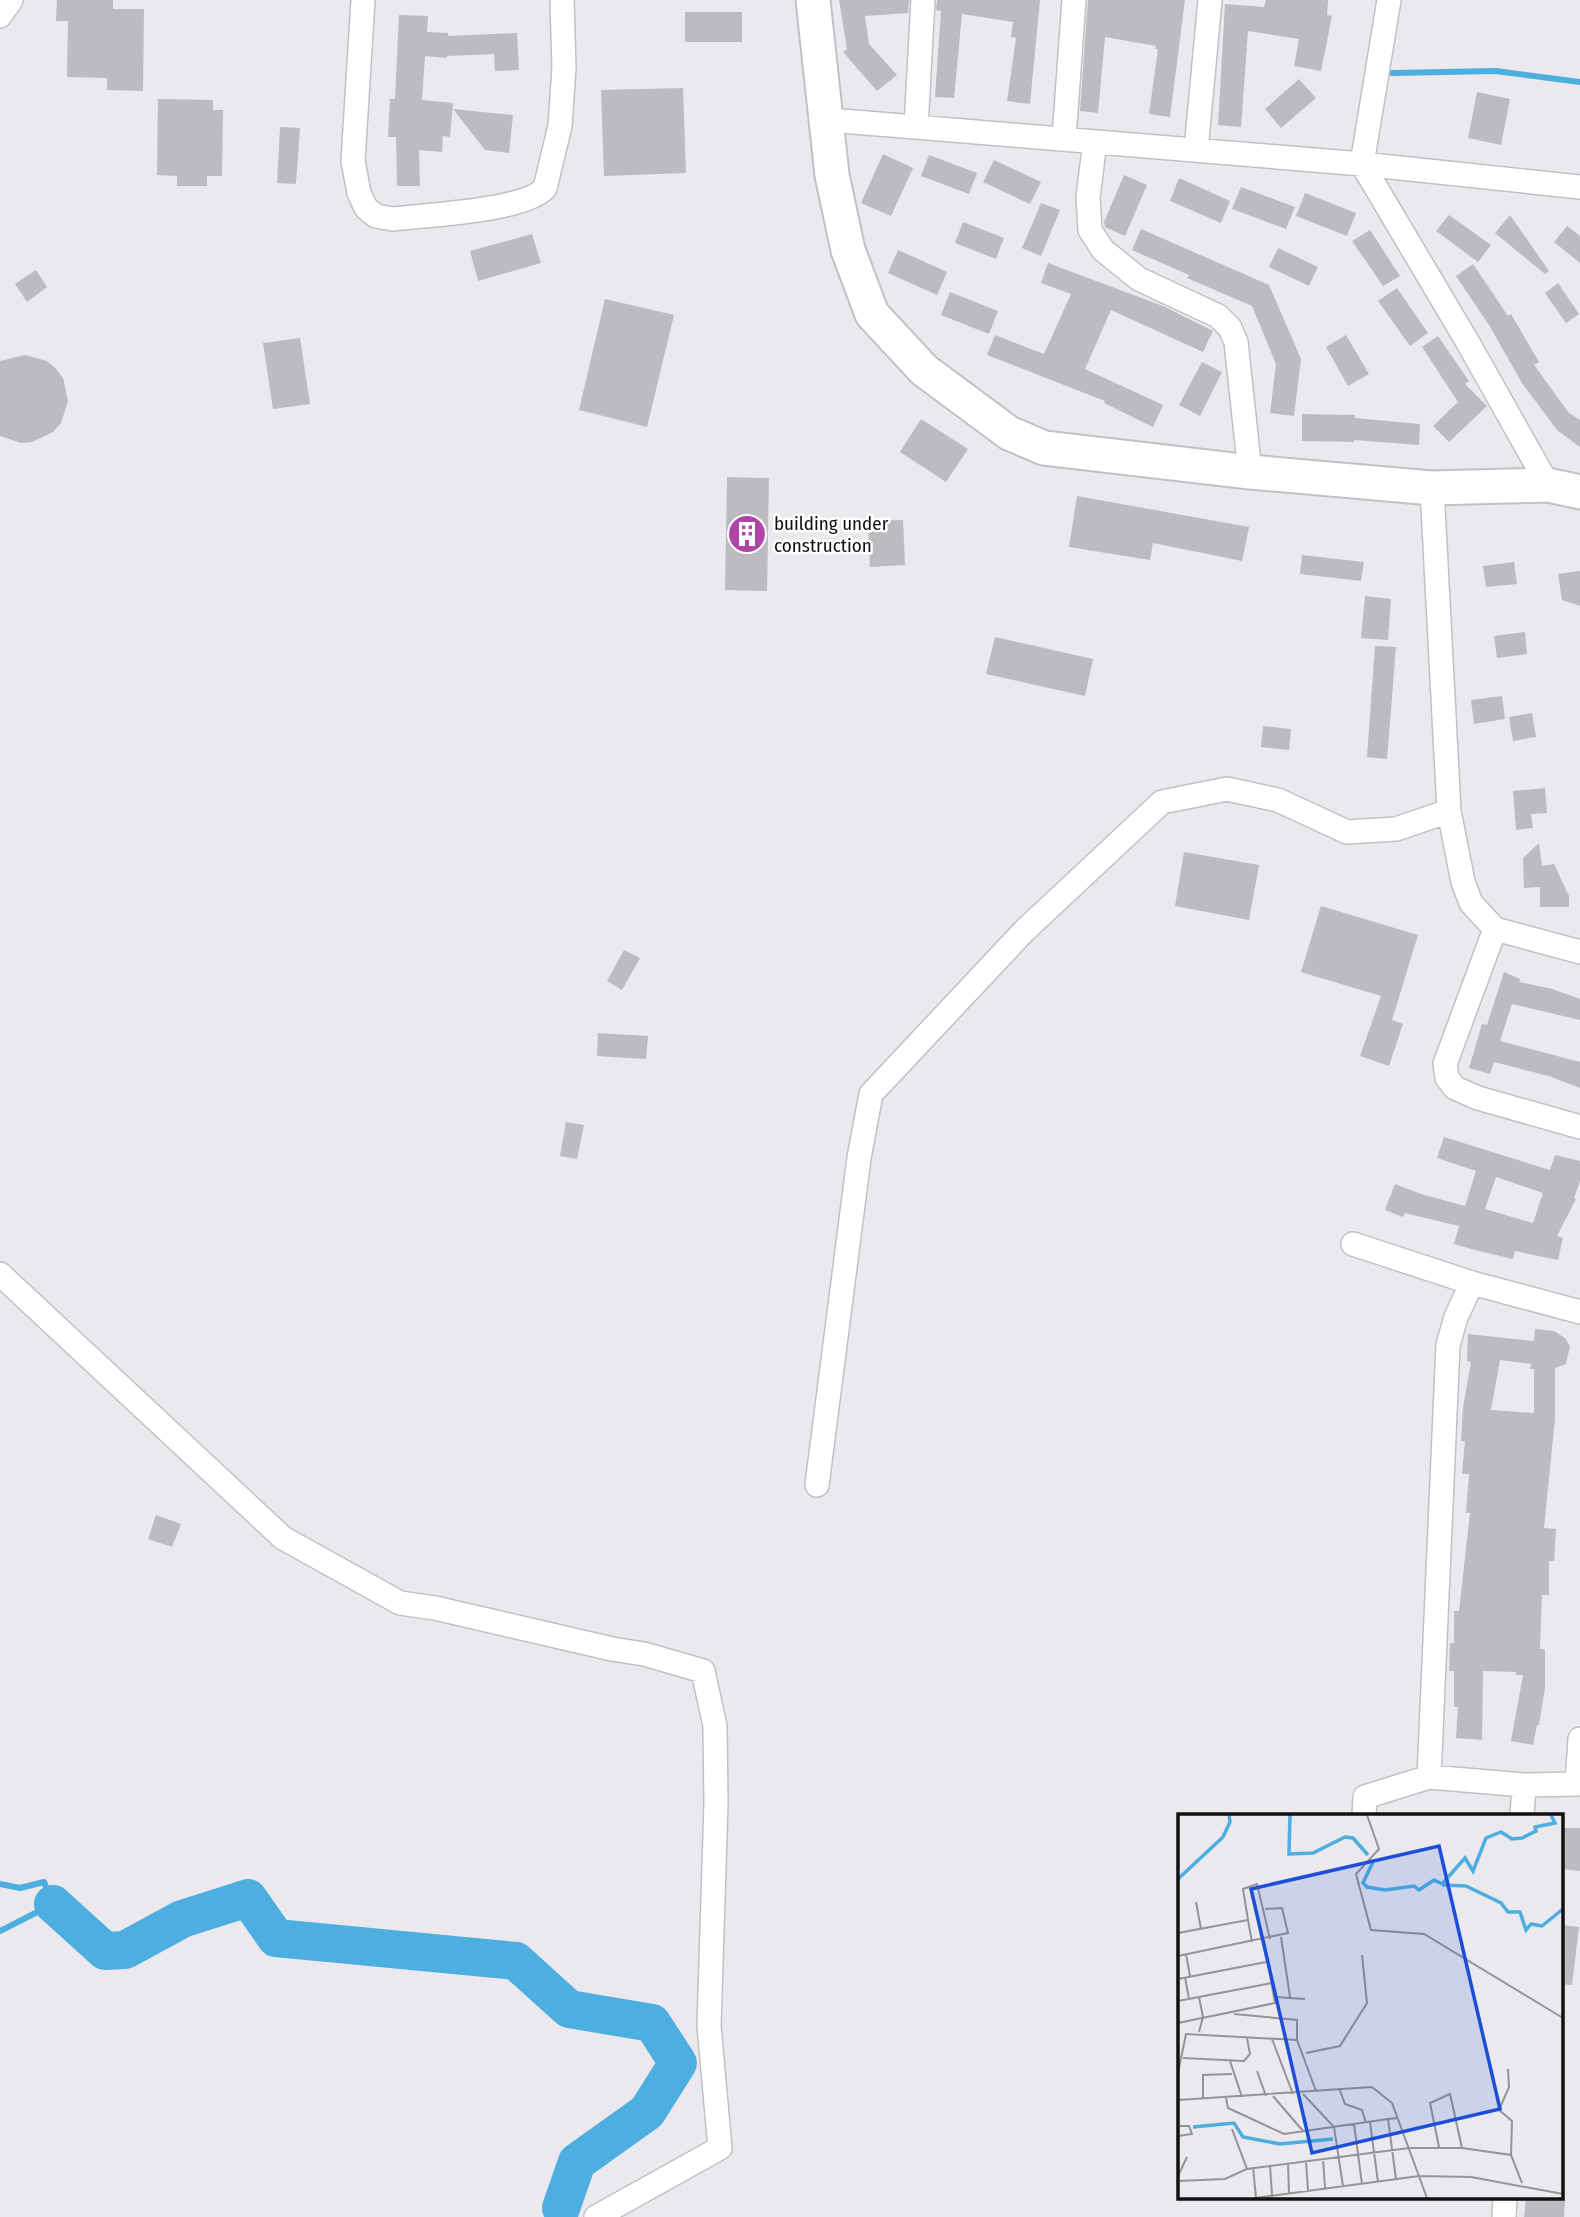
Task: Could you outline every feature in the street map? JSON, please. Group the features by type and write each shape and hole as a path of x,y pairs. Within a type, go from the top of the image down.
{"street":[{"path":"0,16 11,0"},
{"path":"363,0 353,161 359,193 366,208 376,216 393,219 502,206 531,198 545,188 560,126 564,68 562,0"},
{"path":"813,0 832,174 848,250 872,314 924,370 1009,433 1044,448 1250,471 1432,488 1548,485 1580,492"},
{"path":"916,127 923,0"},
{"path":"1064,138 1074,0"},
{"path":"1196,150 1210,0"},
{"path":"1389,0 1362,164 1467,341 1548,485"},
{"path":"828,120 1362,164 1580,187"},
{"path":"1095,142 1088,197 1090,230 1103,250 1139,279 1218,316 1230,328 1236,342 1250,471"},
{"path":"1432,488 1450,811 1463,882 1471,902 1495,929 1580,952"},
{"path":"817,1485 859,1158 871,1094 880,1084 1024,931 1162,802 1227,789 1278,800 1347,832 1396,829 1450,811"},
{"path":"1495,929 1445,1065 1447,1078 1455,1088 1478,1098 1580,1127"},
{"path":"1353,1244 1472,1283 1580,1312"},
{"path":"0,1274 283,1538 400,1603 435,1608 644,1654 703,1671 715,1726 716,1803 709,2026 720,2148 596,2217"},
{"path":"1429,1777 1448,1345 1456,1317 1472,1283"},
{"path":"1364,1814 1365,1797 1429,1777 1524,1784 1578,1784 1580,1739"},
{"path":"1522,1814 1524,1784"}],"building":[{"path":"57,0 113,0 113,9 144,9 143,91 107,90 107,78 67,77 68,21 56,21"},
{"path":"839,0 909,0 908,13 865,16 869,44 897,75 877,91 843,52 847,49"},
{"path":"937,0 1040,0 1030,104 1007,101 1016,38 1011,37 1013,22 962,14 954,98 935,97 941,11 936,10"},
{"path":"1088,0 1185,0 1170,117 1149,114 1158,49 1155,49 1156,46 1105,37 1098,113 1080,111"},
{"path":"1266,0 1328,0 1327,15 1332,16 1321,71 1294,66 1299,39 1248,31 1241,127 1218,125 1225,4 1264,7"},
{"path":"685,12 742,12 742,42 685,42"},
{"path":"399,15 428,16 427,32 448,33 448,36 517,33 519,70 495,71 494,54 447,58 425,56 422,100 453,103 450,137 443,136 442,152 419,150 420,186 397,186 396,137 388,137 390,99 395,99"},
{"path":"1299,79 1316,98 1281,128 1265,109"},
{"path":"683,88 686,173 604,176 601,90"},
{"path":"1477,92 1510,99 1501,145 1468,138"},
{"path":"158,99 213,100 213,110 223,110 222,176 207,176 207,186 177,186 177,176 157,175"},
{"path":"453,109 513,115 509,153 485,150"},
{"path":"280,127 300,128 296,184 277,183"},
{"path":"883,154 913,168 891,216 861,203"},
{"path":"929,155 977,173 969,194 921,176"},
{"path":"994,160 1041,182 1030,204 983,182"},
{"path":"1124,175 1147,185 1125,236 1105,227 1104,222"},
{"path":"1179,178 1230,201 1221,223 1170,201"},
{"path":"1241,187 1295,207 1286,229 1232,209"},
{"path":"1305,193 1356,213 1347,236 1296,216"},
{"path":"1041,203 1060,210 1041,256 1022,248"},
{"path":"1449,215 1491,245 1478,262 1436,231"},
{"path":"1510,215 1549,271 1545,274 1495,233"},
{"path":"963,222 1004,238 996,259 955,243"},
{"path":"1567,226 1580,236 1580,263 1554,242"},
{"path":"1141,229 1269,285 1301,359 1294,416 1270,413 1276,364 1252,306 1187,278 1189,275 1132,250"},
{"path":"1370,230 1400,276 1383,286 1352,241"},
{"path":"532,234 541,263 478,281 470,251"},
{"path":"1278,248 1318,267 1309,286 1269,267"},
{"path":"898,250 947,272 937,295 888,273"},
{"path":"1048,263 1163,306 1213,331 1203,352 1111,310 1085,369 1163,405 1153,427 1104,403 1105,401 987,355 995,335 1044,354 1071,294 1041,283"},
{"path":"1473,264 1508,316 1511,314 1539,362 1534,365 1569,413 1580,420 1580,447 1557,430 1522,383 1489,325 1456,276"},
{"path":"36,270 47,287 27,302 15,284"},
{"path":"1558,283 1579,314 1566,323 1545,293"},
{"path":"1397,288 1428,333 1410,346 1378,301"},
{"path":"950,292 998,311 989,334 941,315"},
{"path":"605,299 674,315 647,427 579,410"},
{"path":"1346,335 1369,374 1348,386 1326,347"},
{"path":"1438,336 1469,381 1465,384 1487,406 1449,442 1433,426 1458,402 1422,347"},
{"path":"300,338 310,404 273,409 263,343"},
{"path":"25,355 47,361 56,369 63,378 68,401 61,423 53,432 32,442 21,443 0,436 0,361"},
{"path":"1202,362 1222,372 1200,416 1179,405"},
{"path":"1302,414 1355,415 1355,418 1420,424 1419,445 1354,440 1302,441"},
{"path":"921,419 968,449 946,482 900,452"},
{"name":"building under construction","path":"727,477 769,478 767,591 725,590"},
{"path":"1077,496 1249,527 1242,561 1153,543 1150,560 1069,547"},
{"path":"903,520 905,565 870,567 868,521"},
{"path":"1302,555 1364,562 1361,581 1300,574"},
{"path":"1514,562 1517,584 1486,587 1483,566"},
{"path":"1580,571 1580,606 1562,600 1558,574"},
{"path":"1365,596 1391,599 1388,640 1361,638"},
{"path":"1525,632 1527,654 1497,658 1494,636"},
{"path":"995,637 1093,659 1085,696 986,674"},
{"path":"1375,646 1396,647 1387,759 1367,757"},
{"path":"1502,696 1505,719 1474,724 1471,700"},
{"path":"1532,713 1536,737 1513,741 1509,717"},
{"path":"1263,726 1291,729 1289,750 1261,747"},
{"path":"1545,788 1547,813 1531,814 1533,828 1516,830 1513,791"},
{"path":"1539,843 1542,866 1554,864 1569,896 1569,907 1540,907 1540,887 1524,888 1523,858"},
{"path":"1184,852 1259,865 1249,920 1175,906"},
{"path":"1321,906 1418,935 1392,1020 1403,1024 1389,1066 1360,1056 1381,996 1301,972"},
{"path":"624,950 640,958 622,990 607,981"},
{"path":"1504,972 1520,979 1519,982 1552,989 1580,999 1580,1020 1512,1004 1500,1041 1580,1062 1580,1088 1549,1076 1494,1062 1490,1074 1469,1068 1482,1024 1487,1025"},
{"path":"598,1033 648,1036 646,1059 597,1056"},
{"path":"566,1122 584,1125 577,1159 560,1156"},
{"path":"1444,1137 1550,1170 1555,1155 1580,1161 1576,1199 1557,1236 1563,1238 1558,1260 1515,1251 1513,1259 1454,1244 1459,1226 1405,1213 1403,1217 1385,1210 1395,1184 1465,1206 1476,1171 1437,1158","holes":["1496,1177 1543,1193 1533,1223 1485,1209"]},
{"path":"1535,1329 1554,1331 1565,1338 1570,1346 1566,1364 1555,1368 1555,1419 1544,1528 1556,1529 1554,1561 1549,1561 1549,1595 1542,1595 1540,1649 1545,1649 1545,1688 1539,1725 1533,1745 1511,1741 1523,1675 1516,1675 1516,1672 1483,1671 1482,1740 1456,1738 1458,1707 1454,1707 1454,1671 1449,1671 1450,1643 1454,1643 1454,1611 1459,1611 1470,1513 1466,1513 1469,1474 1462,1474 1465,1441 1461,1441 1463,1408 1471,1362 1467,1361 1468,1334 1534,1341","holes":["1500,1360 1531,1364 1530,1369 1534,1369 1534,1413 1491,1410"]},
{"path":"156,1515 181,1524 172,1547 148,1539"},
{"path":"1562,1828 1580,1828 1580,1871 1562,1869"},
{"path":"1562,1925 1579,1927 1572,1985 1562,1984"},
{"path":"1565,2198 1564,2217 1524,2217 1526,2200"}],"waterway":[{"path":"1392,73 1496,71 1580,82"},
{"path":"0,1884 20,1888 44,1882 53,1904 0,1931"},
{"path":"53,1904 105,1951 125,1950 182,1919 248,1898 276,1938 516,1961 569,2009 652,2023 678,2063 647,2112 577,2162 561,2208"}],"place":[{"name":"building under construction","path":"747,534"}]}
